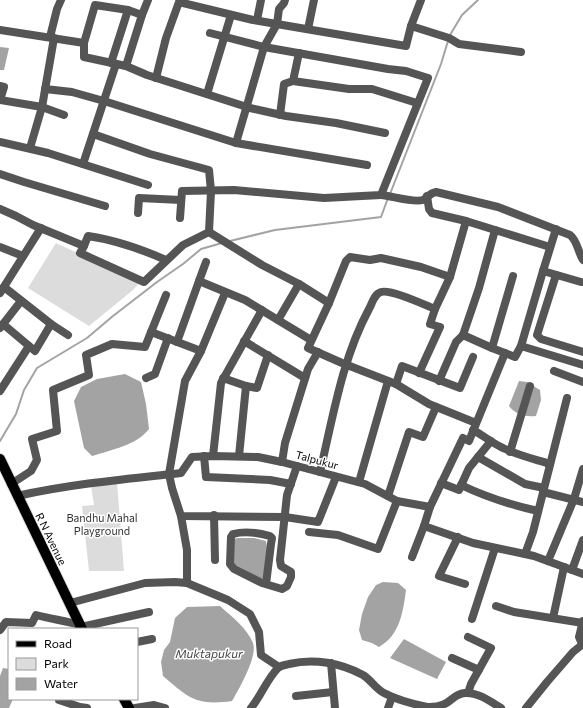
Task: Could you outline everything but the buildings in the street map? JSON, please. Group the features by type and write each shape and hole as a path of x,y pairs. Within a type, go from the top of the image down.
{"main road":[{"name":"R N Avenue","path":"0,459 81,627"}],"street":[{"path":"30,148 42,107 57,9 61,0"},
{"path":"126,66 148,0"},
{"path":"257,20 260,0"},
{"path":"236,143 264,47 277,24 279,10 285,0"},
{"path":"308,29 314,0"},
{"path":"156,78 166,38 179,1 231,15 406,46 411,26 421,0"},
{"path":"142,15 128,10 95,5 84,43 84,57 126,66 156,78 247,107 280,115 336,123 385,133"},
{"path":"83,164 104,101 128,10"},
{"path":"207,94 231,15"},
{"path":"411,26 449,38 459,44 521,52"},
{"path":"0,30 84,43"},
{"path":"210,33 264,47 406,71 428,78 417,103 389,196"},
{"path":"293,81 299,53"},
{"path":"280,115 284,84 293,81 349,89 372,89 417,103"},
{"path":"2,86 0,100 42,107 64,115"},
{"path":"45,89 72,92 104,101 236,143 367,165"},
{"path":"92,134 150,154 209,170 211,191 209,232"},
{"path":"0,142 30,148 148,185"},
{"path":"0,174 105,206"},
{"path":"180,218 182,191 234,190 324,198 389,196 417,200 424,199 431,193 436,192 498,207 556,229 574,238 579,254 583,260"},
{"path":"427,196 429,209 432,213 466,221 550,247"},
{"path":"138,213 139,198 181,200"},
{"path":"0,209 84,246"},
{"path":"419,373 440,327 430,324 450,277 466,221"},
{"path":"41,228 2,290 21,301 50,324 68,335"},
{"path":"463,335 515,357 521,346 556,229"},
{"path":"439,381 456,342 463,335 479,288 495,230"},
{"path":"166,260 140,248 88,236 80,253 144,282 183,245 209,232"},
{"path":"209,232 262,265 299,284 330,303"},
{"path":"0,247 23,256"},
{"path":"450,277 421,266 381,258 370,260 350,257 346,261 330,303 308,348 392,382 429,404 475,427 491,441 510,452 550,464"},
{"path":"177,342 206,262"},
{"path":"543,271 580,282"},
{"path":"556,275 537,335 541,339 583,352"},
{"path":"492,348 513,276"},
{"path":"199,281 245,300 311,340"},
{"path":"278,320 299,284"},
{"path":"320,472 345,364 364,318 377,294 385,292 400,295 436,310"},
{"path":"187,583 187,550 181,516 169,474 185,381 200,352 225,293"},
{"path":"11,484 31,471 37,460 32,439 57,431 53,390 89,375 86,355 112,344 145,347 166,295"},
{"path":"21,301 1,326 35,351 50,324"},
{"path":"213,456 221,383 262,310"},
{"path":"151,332 200,352"},
{"path":"146,378 155,374 168,338"},
{"path":"244,341 305,378"},
{"path":"0,391 29,346"},
{"path":"521,346 583,365"},
{"path":"282,462 285,443 305,378 308,369 318,352"},
{"path":"412,557 430,507 463,438 469,440 505,353"},
{"path":"223,378 257,388 268,356"},
{"path":"359,482 392,382 402,366 460,388 473,357"},
{"path":"554,371 583,382"},
{"path":"239,456 246,386"},
{"path":"510,452 530,386"},
{"path":"525,554 538,511 567,398"},
{"path":"388,496 409,432 423,437 436,407"},
{"path":"441,483 459,490 469,468 491,441"},
{"path":"204,456 206,477 270,480 291,484"},
{"name":"Talpukur","path":"17,496 76,485 181,473 192,457 239,456 258,457 282,462 359,482 397,501 430,507"},
{"path":"478,457 525,484 583,502"},
{"path":"266,584 272,538 270,536 247,533 233,534 231,537 231,567 266,584 285,588 287,586 291,576 290,570 281,566 280,563 287,496 297,466"},
{"path":"548,561 574,498 583,469"},
{"path":"181,516 214,515 285,517 318,522 336,477"},
{"path":"461,485 482,495 538,511"},
{"path":"309,532 338,534 378,549 397,501"},
{"path":"214,515 215,560"},
{"path":"424,526 458,538 525,554 583,574"},
{"path":"458,538 439,576 465,584"},
{"path":"572,570 583,540"},
{"path":"472,618 495,548"},
{"path":"552,618 564,567"},
{"path":"70,603 145,583 187,583 228,600 250,614 259,632 261,654 279,667"},
{"path":"496,606 514,612 583,622 579,637 583,644 547,682 526,708"},
{"path":"0,631 6,622 32,623 36,616 65,621 81,627 149,612"},
{"path":"468,637 491,648 468,693"},
{"path":"138,642 152,639"},
{"path":"452,658 479,670"},
{"path":"251,708 260,696 267,682 279,667 294,663 314,662 331,663 347,667 364,676 383,692 412,705 428,707 452,705 457,696 468,693 480,696 502,708"},
{"path":"331,663 335,708"},
{"path":"296,696 333,692"},
{"path":"388,708 392,696"},
{"path":"59,700 87,708"},
{"path":"135,708 154,706 165,708"}],"green space":[{"path":"56,243 140,282 133,290 89,326 28,288"},
{"name":"Bandhu Mahal Playground","path":"117,483 124,571 89,571 82,506 94,505 91,486"}],"water":[{"path":"0,47 9,48 4,70 0,70"},
{"path":"125,374 141,382 146,404 149,429 144,435 131,443 92,456 84,448 74,401 81,387 97,379"},
{"path":"519,381 527,382 540,390 541,400 536,416 521,415 509,406"},
{"path":"238,538 254,538 266,541 268,553 265,577 258,581 229,564 230,540"},
{"path":"383,582 398,583 406,590 402,615 396,629 392,636 379,647 362,640 359,630 362,614 368,597 376,585"},
{"name":"Muktapukur","path":"220,606 247,632 253,643 253,656 247,672 232,701 201,701 187,695 163,676 161,662 164,650 170,642 175,618 187,607"},
{"path":"404,639 446,662 437,679 390,658"},
{"path":"3,668 8,669 8,700 13,700 9,708 0,708 0,676"}],"waterway":[{"path":"450,35 462,15 478,0"},
{"path":"390,194 441,64 448,41"},
{"path":"230,241 275,230 381,217 388,198"},
{"path":"0,441 16,414 24,390 37,368 87,338 113,316 201,249 222,243"}]}
